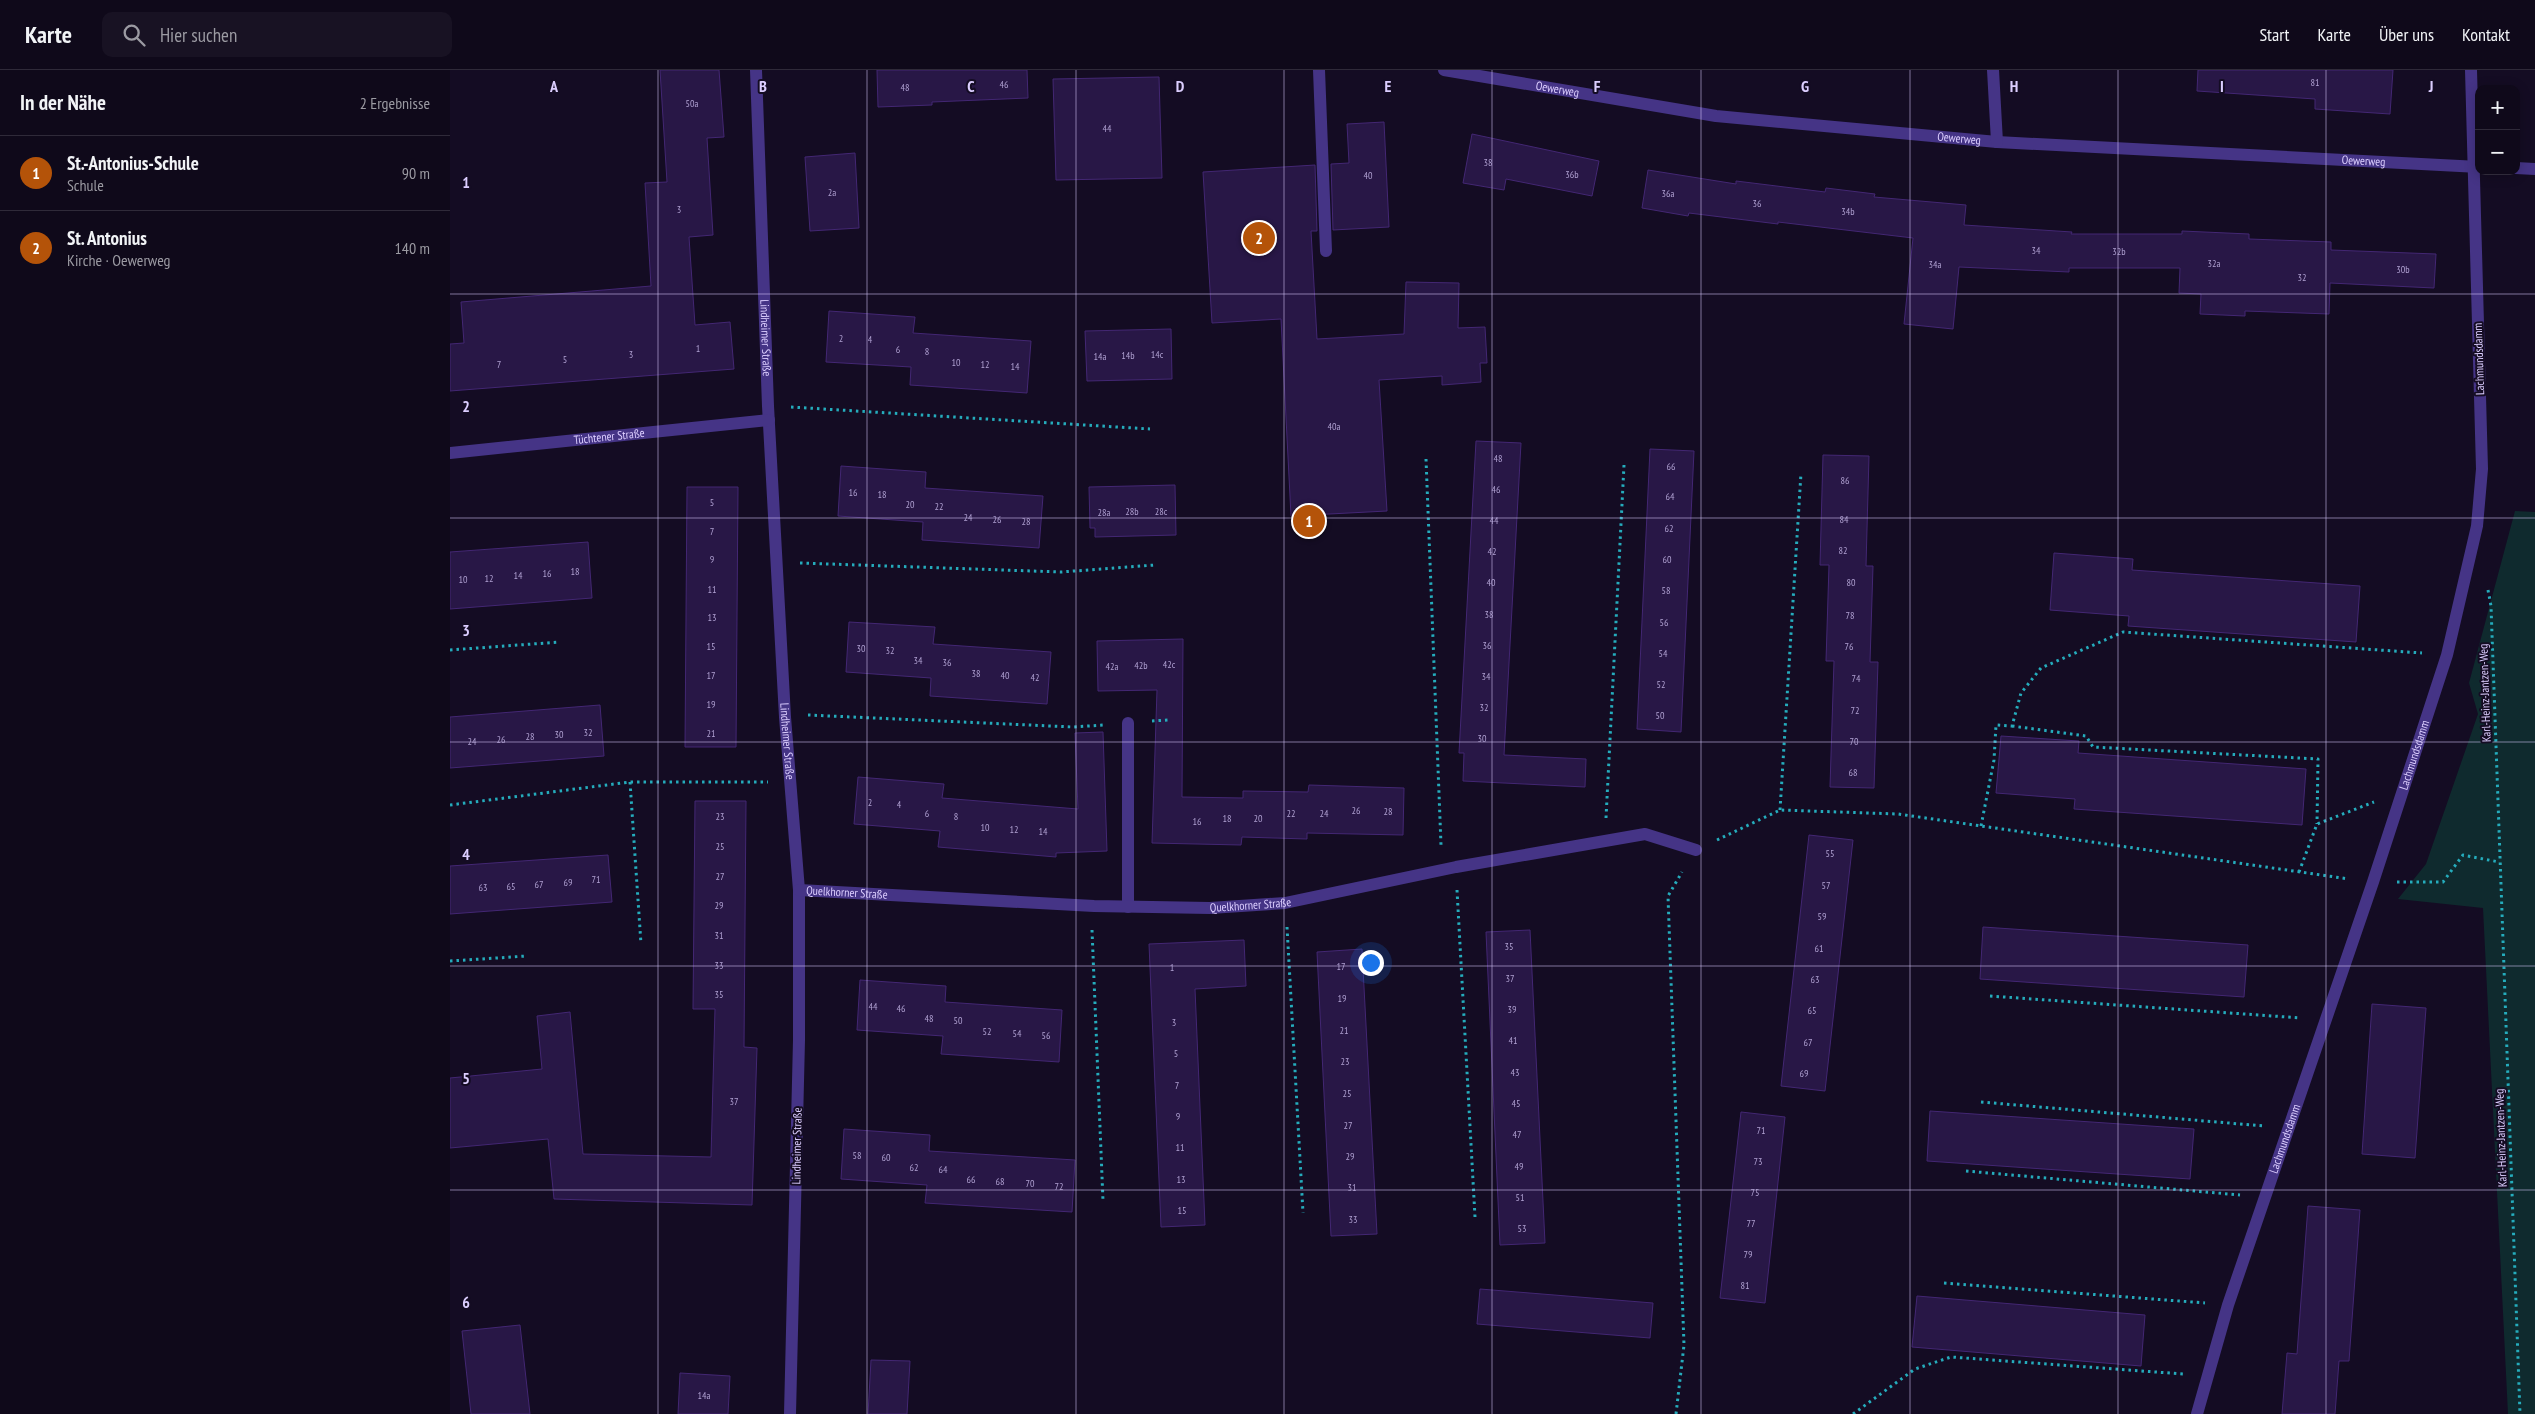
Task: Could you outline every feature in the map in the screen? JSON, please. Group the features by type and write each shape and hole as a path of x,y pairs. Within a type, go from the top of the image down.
{"street":[{"name":"Lindheimer Straße","path":"756,70 768,406 785,717 799,890 799,1050 790,1414"},
{"path":"1319,70 1326,251"},
{"name":"Oewerweg","path":"1444,70 1716,116 1997,142 2475,166"},
{"path":"1993,70 1997,142"},
{"name":"Lachmundsdamm","path":"2472,70 2475,142"},
{"path":"2520,168 2535,169"},
{"name":"Lachmundsdamm","path":"2198,1414 2206,1375 2228,1305 2373,882 2447,655 2477,526 2482,469 2476,175"},
{"name":"Tüchtener Straße","path":"450,453 769,420"},
{"path":"1128,722 1128,907"},
{"name":"Quelkhorner Straße","path":"799,890 1094,906 1210,908 1285,904 1456,867 1645,834 1696,850"}],"path":[{"path":"768,406 1150,429"},
{"path":"1426,459 1441,870"},
{"path":"1604,841 1624,465"},
{"path":"1780,810 1801,473"},
{"path":"777,562 1061,572 1155,565"},
{"name":"Karl-Heinz-Jantzen-Weg","path":"2488,588 2491,606 2520,1414"},
{"path":"2012,726 2021,692 2041,668 2123,632 2447,655"},
{"path":"450,650 560,642"},
{"path":"785,717 816,715 1073,727 1168,720"},
{"path":"1981,826 1994,760 1996,725 2086,736 2093,748 2318,760 2317,824 2299,872"},
{"path":"450,805 630,782 791,782"},
{"path":"630,782 641,944"},
{"path":"2317,824 2402,791"},
{"path":"1676,1414 1684,1345 1668,896 1696,850 1780,810 1898,814 2373,882 2443,882 2463,855 2499,862"},
{"path":"1456,867 1475,1217"},
{"path":"1285,904 1303,1213"},
{"path":"1094,906 1092,939 1103,1201"},
{"path":"450,962 527,956"},
{"path":"1990,996 2326,1020"},
{"path":"1981,1102 2289,1128"},
{"path":"1966,1171 2266,1197"},
{"path":"1944,1283 2228,1305"},
{"path":"1853,1414 1915,1369 1952,1357 2206,1375"}],"green space":[{"path":"2515,511 2535,512 2535,1414 2508,1414 2483,908 2398,899 2426,864 2478,714 2469,683"}],"building":[{"path":"660,70 719,70 724,137 707,138 713,235 689,237 695,325 730,322 734,369 450,391 450,344 464,343 461,302 651,286 645,183 667,182"},
{"path":"877,70 1027,70 1028,98 932,102 932,105 878,107"},
{"path":"2198,70 2393,70 2390,114 2315,109 2315,99 2197,91"},
{"path":"1159,77 1162,178 1056,180 1053,79"},
{"path":"1384,122 1389,227 1333,230 1331,164 1349,163 1347,124"},
{"path":"1472,134 1599,161 1592,196 1506,179 1504,190 1463,183"},
{"path":"855,153 859,228 810,231 805,157"},
{"path":"1315,165 1317,231 1311,231 1317,339 1404,334 1406,282 1459,283 1458,328 1485,327 1487,363 1480,363 1481,382 1442,385 1442,376 1379,380 1387,511 1291,516 1281,319 1212,323 1203,172"},
{"path":"1648,170 1736,184 1736,181 1825,192 1826,188 1875,194 1874,197 1966,205 1964,225 2072,232 2071,234 2182,234 2182,231 2249,234 2249,239 2331,242 2331,250 2436,254 2434,288 2330,283 2329,314 2245,311 2245,316 2200,314 2201,294 2179,293 2180,268 2069,268 2069,272 1959,267 1953,329 1904,324 1913,238 1689,213 1688,216 1642,208"},
{"path":"829,311 915,317 913,333 1031,341 1027,393 910,385 911,367 826,362"},
{"path":"1171,329 1172,379 1087,381 1085,331"},
{"path":"1476,441 1521,443 1504,755 1586,759 1585,787 1463,781 1464,753 1459,753"},
{"path":"1650,449 1694,451 1681,732 1637,729"},
{"path":"1823,455 1869,456 1866,566 1873,566 1870,662 1878,662 1874,788 1830,787 1834,661 1826,661 1829,565 1820,565"},
{"path":"841,466 926,472 925,488 1043,496 1039,548 922,540 923,522 838,516"},
{"path":"1175,485 1176,535 1095,537 1095,528 1090,528 1089,487"},
{"path":"687,487 738,487 736,747 685,747"},
{"path":"588,542 592,598 450,609 450,552"},
{"path":"2054,553 2133,559 2132,570 2360,586 2356,642 2128,626 2129,616 2050,610"},
{"path":"849,622 935,627 933,644 1051,652 1047,704 930,696 931,678 846,672"},
{"path":"1183,639 1182,797 1243,798 1243,791 1308,792 1309,785 1404,788 1403,835 1307,833 1307,839 1242,837 1241,845 1152,843 1157,690 1098,691 1097,641"},
{"path":"600,705 604,756 450,768 450,717"},
{"path":"1103,732 1107,851 1056,853 1056,857 938,847 940,831 854,824 858,777 944,784 942,798 1078,809 1075,733"},
{"path":"2001,736 2079,741 2078,753 2306,769 2302,825 2074,809 2075,799 1996,793"},
{"path":"695,801 746,801 744,1047 757,1048 752,1205 554,1199 548,1139 450,1148 450,1078 542,1069 537,1016 570,1012 583,1154 711,1157 715,1009 693,1009"},
{"path":"1809,835 1853,840 1825,1091 1781,1086"},
{"path":"608,855 612,902 450,914 450,866"},
{"path":"1983,927 2248,945 2244,997 1980,979"},
{"path":"1530,930 1545,1243 1500,1245 1486,932"},
{"path":"1244,940 1246,986 1195,989 1205,1225 1161,1227 1149,944"},
{"path":"1362,949 1377,1234 1331,1236 1317,952"},
{"path":"860,980 946,986 945,1002 1062,1010 1059,1062 941,1054 943,1036 857,1030"},
{"path":"2372,1004 2426,1008 2415,1158 2362,1154"},
{"path":"1930,1111 2194,1129 2190,1179 1927,1161"},
{"path":"1741,1112 1785,1117 1765,1303 1720,1298"},
{"path":"844,1129 930,1135 929,1151 1075,1160 1072,1212 925,1203 927,1185 841,1179"},
{"path":"2308,1206 2360,1210 2349,1361 2339,1361 2335,1414 2282,1414 2287,1353 2297,1354"},
{"path":"1480,1289 1653,1303 1650,1338 1477,1324"},
{"path":"1917,1296 2145,1315 2141,1366 1912,1347"},
{"path":"520,1325 530,1414 471,1414 462,1331"},
{"path":"871,1360 910,1361 907,1414 868,1414"},
{"path":"680,1373 730,1376 728,1414 678,1414"}],"place":[{"name":"St. Antonius","path":"1259,238"},
{"name":"St.-Antonius-Schule","path":"1309,521"}]}
